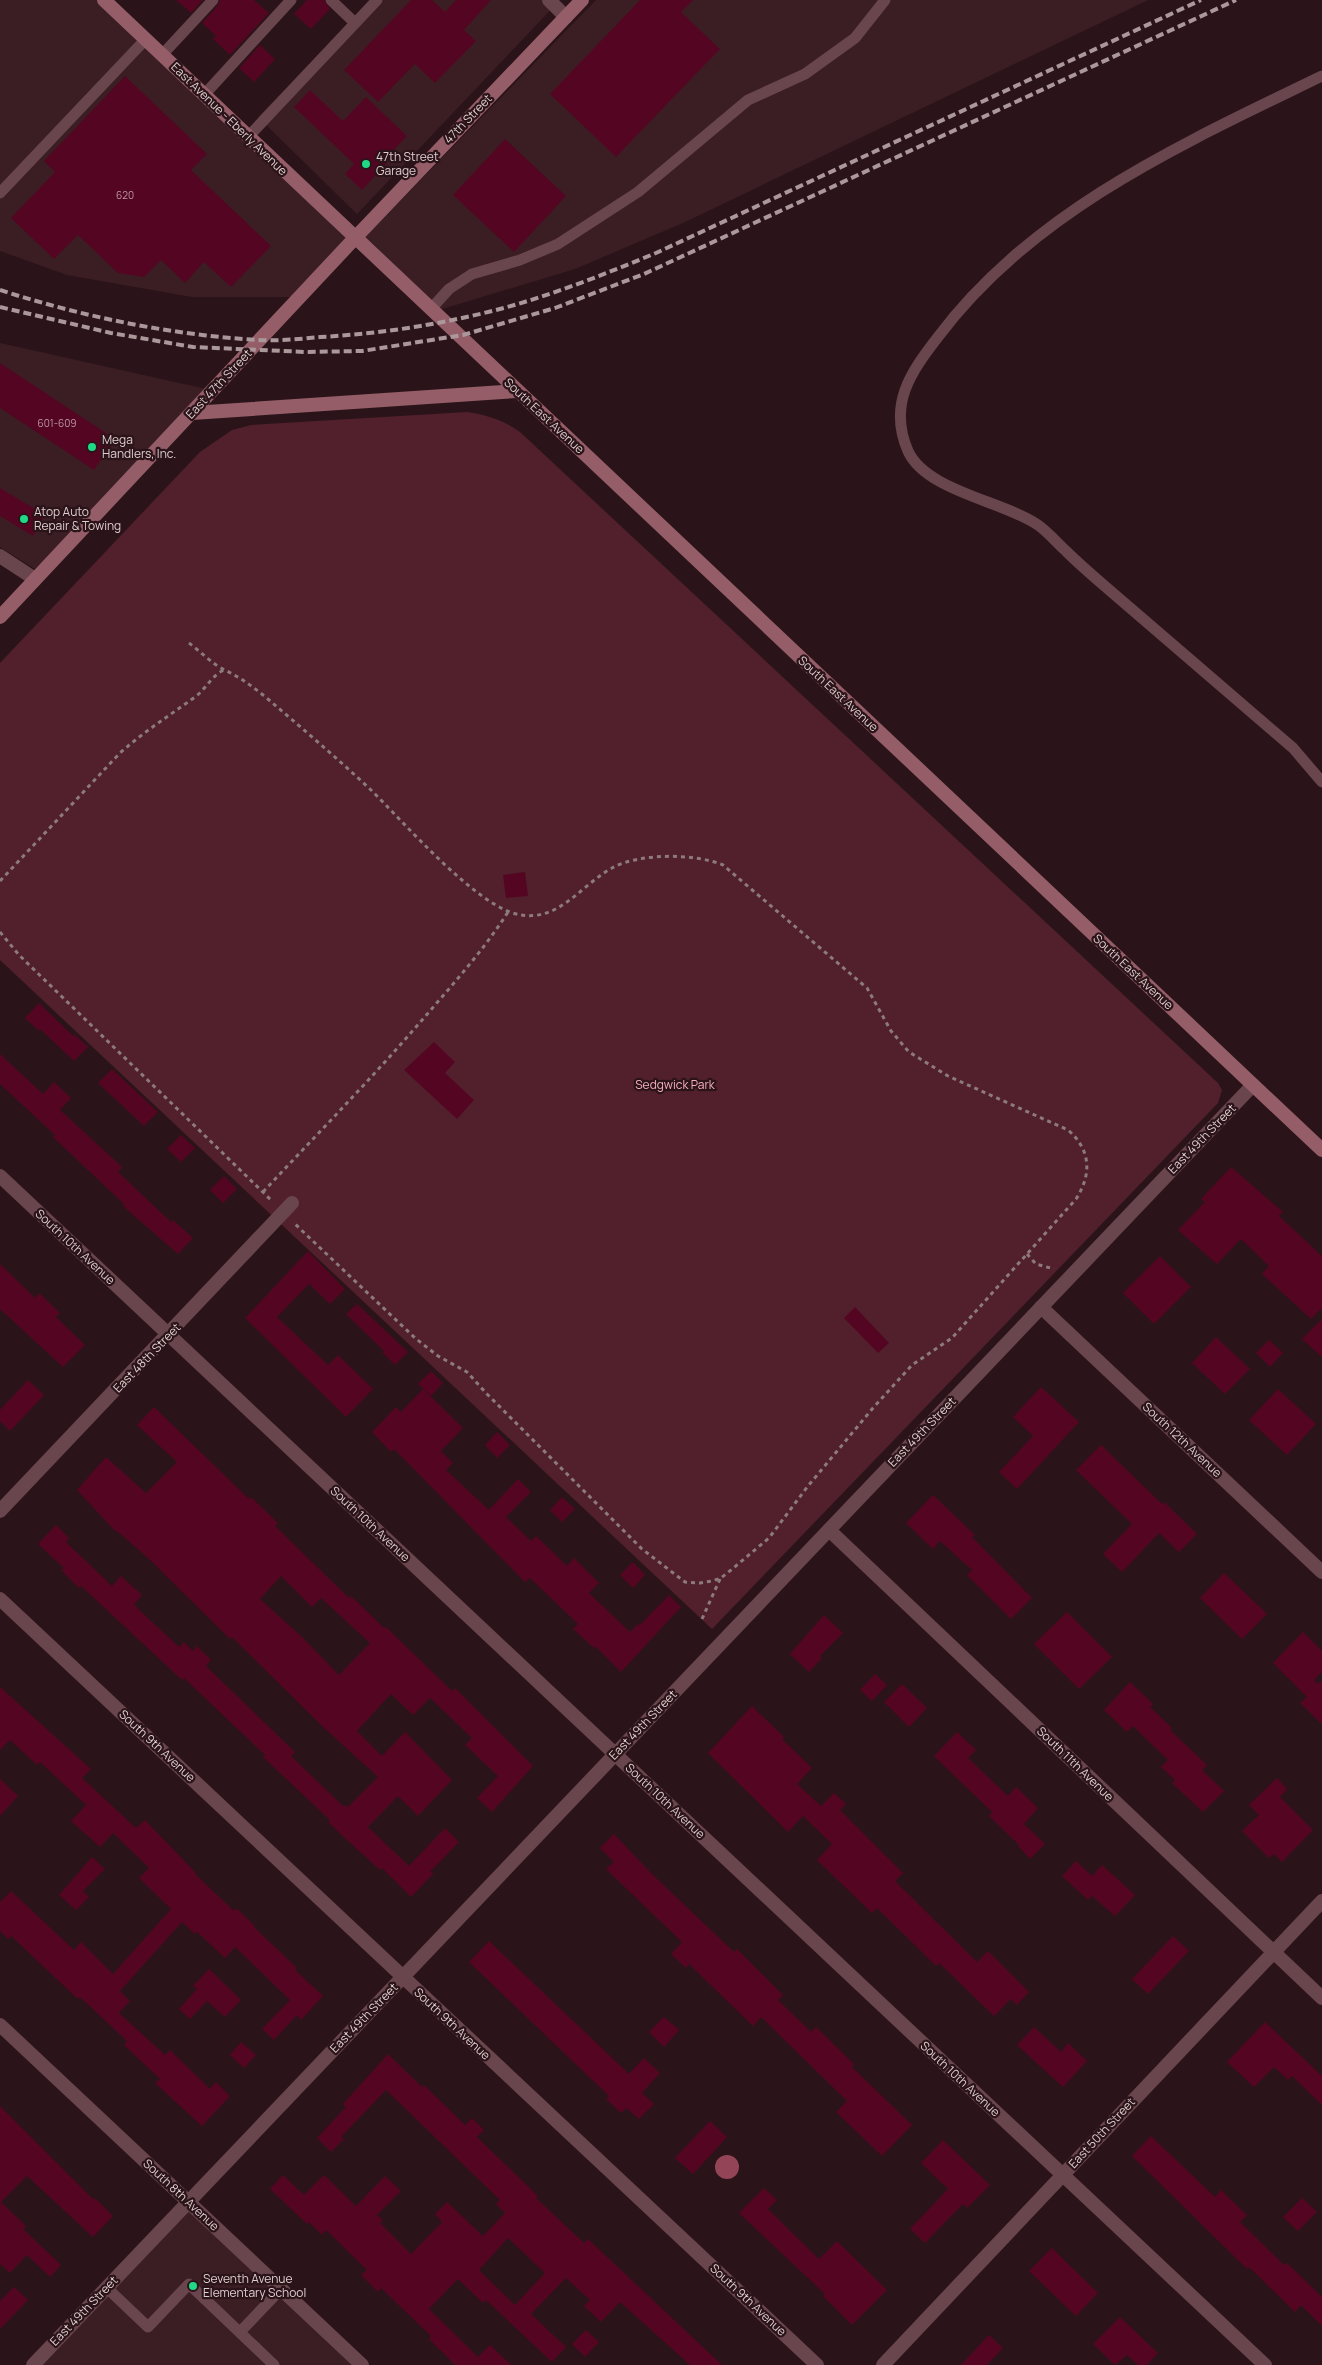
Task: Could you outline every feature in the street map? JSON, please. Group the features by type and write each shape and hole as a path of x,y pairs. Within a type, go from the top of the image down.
{"main road":[{"name":"East Avenue - Eberly Avenue","path":"104,0 354,239"},
{"name":"47th Street","path":"354,239 582,0"},
{"name":"South East Avenue","path":"354,239 1322,1150"},
{"name":"East 47th Street","path":"0,617 354,239"},
{"path":"192,413 516,391"}],"street":[{"path":"548,0 566,17"},
{"path":"0,556 36,579"},
{"name":"East 49th Street","path":"33,2365 1253,1085"},
{"name":"South 10th Avenue","path":"0,1176 1264,2365"},
{"name":"East 48th Street","path":"0,1511 288,1208"},
{"name":"South 12th Avenue","path":"1041,1307 1322,1572"},
{"name":"South 11th Avenue","path":"829,1530 1322,1998"},
{"name":"South 9th Avenue","path":"0,1599 817,2365"},
{"name":"East 50th Street","path":"883,2365 1322,1901"},
{"name":"South 8th Avenue","path":"0,2024 362,2365"}],"lane":[{"path":"162,55 213,0"},
{"path":"204,94 291,0"},
{"path":"330,0 355,23"},
{"path":"248,137 377,0"},
{"path":"430,310 449,289 472,274 520,260 558,244 638,192 748,100 804,74 855,38 885,0"},
{"path":"0,193 145,40"},
{"path":"1322,76 1177,147 1100,192 1000,268 959,308 923,356 903,392 900,422 909,453 932,477 961,492 997,504 1039,525 1085,569 1293,748 1322,782"},
{"path":"107,2288 148,2327 189,2284 274,2365"},
{"path":"240,2332 281,2289"}],"path":[{"path":"189,642 224,670 248,682 273,703 370,789 439,860 479,894 508,912 530,916 555,910 612,868 636,859 675,857 703,860 723,865 867,988 891,1031 909,1052 948,1076 1059,1125 1077,1137 1083,1146 1088,1167 1082,1190 952,1338 912,1365 814,1478 780,1526 721,1578 702,1619"},
{"path":"0,881 119,754 139,736 196,696 216,674 224,670"},
{"path":"262,1192 392,1057 468,965 508,912"},
{"path":"0,932 19,955 262,1192 288,1208 415,1338 438,1356 460,1367 474,1377 487,1394 654,1559 685,1582 700,1583 721,1578"},
{"path":"1027,1254 1036,1264 1072,1274"}],"shaded area":[{"path":"0,0 97,0 348,239 293,297 192,297 67,275 0,251"},
{"path":"372,0 560,0 357,214 258,117"},
{"path":"596,0 1148,0 683,223 575,269 439,310 364,238"},
{"path":"0,343 206,389 35,569 0,547"},
{"path":"727,2155 735,2159 739,2167 735,2175 727,2179 719,2175 715,2167 719,2159"},
{"name":"Seventh Avenue Elementary School","path":"188,2207 356,2365 39,2365"}],"green space":[{"name":"Sedgwick Park","path":"467,412 495,419 508,424 520,432 1218,1083 1222,1090 1218,1103 712,1629 0,960 0,663 200,452 232,430 251,425"}],"building":[{"path":"176,0 203,0 191,13"},
{"path":"220,0 254,0 269,13 230,55 213,39 216,36 202,23 218,5"},
{"path":"307,0 324,0 330,9 311,29 294,14"},
{"path":"411,0 432,0 445,12 456,0 491,0 464,30 476,41 435,83 415,64 378,102 344,70"},
{"path":"640,0 693,0 681,12 720,49 616,157 550,94"},
{"path":"260,45 275,59 254,82 239,68"},
{"path":"125,76 207,154 191,170 271,246 231,287 204,262 185,283 161,260 144,277 118,273 78,235 54,259 11,218 55,172 44,161"},
{"path":"310,90 343,121 366,97 407,136 384,160 387,163 362,190 345,174 354,164 294,107"},
{"path":"505,139 566,196 514,252 453,195"},
{"path":"0,363 115,439 94,470 0,408"},
{"path":"0,488 45,515 33,536 0,516"},
{"path":"525,872 528,896 506,898 503,875"},
{"path":"39,1003 73,1036 74,1034 88,1047 74,1061 40,1029 39,1031 25,1018"},
{"path":"434,1042 455,1062 445,1073 474,1100 457,1119 404,1070"},
{"path":"0,1054 43,1094 54,1082 71,1098 60,1110 122,1167 118,1172 171,1222 173,1220 193,1238 178,1254 123,1206 124,1204 53,1137 55,1135 0,1084"},
{"path":"112,1069 158,1112 144,1126 98,1083"},
{"path":"181,1135 195,1148 181,1162 167,1149"},
{"path":"1231,1167 1283,1212 1279,1216 1322,1256 1322,1308 1311,1319 1262,1274 1269,1266 1241,1239 1217,1264 1178,1230 1205,1202 1201,1199"},
{"path":"224,1176 237,1189 223,1203 210,1190"},
{"path":"308,1251 345,1289 330,1304 309,1284 277,1317 328,1365 338,1355 373,1389 346,1417 245,1318"},
{"path":"1160,1256 1191,1287 1154,1324 1123,1293"},
{"path":"0,1264 35,1298 39,1293 60,1313 56,1317 85,1345 63,1367 0,1309"},
{"path":"357,1304 408,1352 395,1365 382,1352 384,1351 346,1314"},
{"path":"855,1307 889,1343 878,1353 844,1318"},
{"path":"1322,1319 1322,1357 1302,1339"},
{"path":"1216,1337 1250,1369 1225,1394 1192,1363"},
{"path":"1269,1340 1283,1353 1270,1367 1256,1353"},
{"path":"431,1371 443,1383 431,1396 418,1384"},
{"path":"28,1380 44,1395 10,1431 0,1421 0,1410"},
{"path":"1041,1387 1079,1422 1017,1489 999,1472 1033,1436 1013,1417"},
{"path":"423,1389 463,1428 441,1451 453,1463 446,1470 489,1510 518,1479 531,1492 506,1517 531,1541 536,1536 567,1566 574,1558 599,1583 589,1593 630,1632 638,1624 640,1625 669,1595 681,1607 621,1672 595,1646 594,1648 573,1629 578,1624 530,1578 525,1582 394,1449 391,1452 372,1432 396,1407 401,1412"},
{"path":"1278,1389 1316,1424 1287,1455 1249,1420"},
{"path":"154,1407 249,1499 251,1497 278,1523 275,1526 349,1598 351,1596 384,1628 386,1627 452,1691 455,1688 533,1766 492,1812 477,1798 498,1776 465,1745 472,1738 430,1698 413,1715 391,1694 357,1731 382,1756 405,1732 452,1780 418,1816 398,1796 368,1827 409,1866 445,1828 459,1842 430,1872 434,1873 411,1897 382,1868 380,1870 328,1822 330,1820 263,1757 265,1755 184,1678 182,1680 81,1586 79,1588 61,1570 64,1568 38,1544 56,1525 69,1538 66,1542 112,1586 121,1576 142,1595 134,1605 179,1647 184,1642 193,1651 197,1646 211,1660 206,1666 295,1752 291,1756 343,1806 348,1807 378,1777 321,1725 232,1637 230,1639 149,1559 116,1532 77,1490 106,1457 146,1493 177,1462 137,1425","holes":["281,1576 312,1607 321,1598 370,1643 339,1675 303,1638 260,1599"]},
{"path":"497,1432 510,1445 497,1458 485,1445"},
{"path":"1101,1445 1162,1504 1164,1502 1197,1534 1179,1552 1159,1533 1122,1572 1103,1554 1132,1524 1076,1470"},
{"path":"933,1495 975,1535 972,1537 1032,1598 1011,1619 967,1575 972,1570 940,1541 933,1549 906,1523"},
{"path":"562,1497 575,1509 562,1522 550,1510"},
{"path":"633,1562 645,1575 633,1588 620,1575"},
{"path":"1224,1573 1267,1614 1242,1639 1200,1598"},
{"path":"1067,1612 1112,1657 1079,1689 1034,1644"},
{"path":"824,1615 843,1633 820,1656 822,1658 809,1672 790,1654"},
{"path":"1303,1632 1322,1651 1322,1672 1314,1680 1318,1684 1322,1680 1322,1724 1300,1703 1307,1697 1273,1663"},
{"path":"875,1674 887,1685 872,1701 860,1690"},
{"path":"1130,1682 1153,1704 1150,1707 1172,1728 1170,1730 1207,1765 1202,1770 1224,1791 1203,1812 1172,1783 1175,1780 1161,1767 1168,1760 1133,1726 1127,1732 1104,1710"},
{"path":"902,1684 927,1708 909,1727 884,1702"},
{"path":"0,1687 91,1769 82,1778 136,1828 145,1820 195,1874 234,1911 236,1908 255,1926 297,1968 295,1970 323,1996 301,2020 297,2015 274,2040 262,2029 290,2000 235,1947 225,1958 197,1932 195,1934 182,1922 120,1991 130,2001 119,2013 165,2055 170,2050 210,2089 216,2082 230,2096 202,2126 155,2083 160,2079 124,2045 127,2041 80,1997 78,1999 11,1936 8,1939 0,1931 0,1902 11,1891 74,1950 81,1942 113,1974 171,1909 139,1878 149,1868 113,1833 100,1847 71,1821 86,1805 40,1762 37,1765 10,1740 0,1750"},
{"path":"752,1706 812,1768 797,1784 821,1806 834,1793 846,1804 840,1810 903,1873 895,1881 977,1962 988,1951 1029,1992 1017,2005 1011,1999 994,2016 939,1963 936,1966 877,1908 872,1913 817,1860 832,1844 803,1816 788,1832 708,1753"},
{"path":"957,1732 976,1750 968,1758 1008,1796 1016,1787 1038,1808 1024,1824 1045,1844 1030,1859 1019,1845 989,1816 992,1812 934,1756"},
{"path":"1277,1778 1287,1789 1280,1797 1313,1830 1282,1862 1274,1854 1269,1858 1242,1831 1259,1815 1249,1805"},
{"path":"0,1779 18,1796 0,1816"},
{"path":"614,1834 652,1874 734,1952 737,1949 783,1995 778,2000 811,2032 816,2027 854,2064 852,2067 912,2125 882,2156 836,2112 847,2101 761,2017 753,2026 689,1964 686,1968 671,1954 682,1942 606,1869 614,1862 600,1848"},
{"path":"92,1857 105,1869 83,1891 89,1897 76,1910 59,1895"},
{"path":"1076,1861 1092,1876 1102,1865 1135,1895 1115,1916 1092,1896 1088,1900 1062,1876"},
{"path":"1173,1936 1189,1951 1148,1994 1132,1979"},
{"path":"489,1941 629,2074 644,2058 660,2073 642,2093 654,2104 639,2119 626,2108 621,2113 606,2099 609,2096 469,1962"},
{"path":"209,1969 241,2000 225,2017 207,2001 190,2019 179,2009 197,1989 193,1986"},
{"path":"664,2017 679,2030 664,2047 649,2032"},
{"path":"1265,2022 1322,2076 1322,2105 1292,2076 1288,2080 1274,2067 1254,2087 1227,2062"},
{"path":"1034,2027 1061,2052 1068,2043 1087,2061 1063,2087 1017,2045"},
{"path":"241,2042 256,2055 244,2068 230,2055"},
{"path":"388,2054 422,2087 424,2085 465,2125 472,2118 484,2130 477,2137 538,2196 536,2198 584,2243 588,2239 722,2365 690,2365 620,2302 601,2322 584,2306 590,2300 566,2278 531,2314 566,2347 552,2362 486,2300 483,2303 458,2279 429,2309 478,2357 490,2345 511,2365 455,2365 429,2339 431,2336 381,2288 378,2292 361,2275 367,2270 326,2230 322,2235 309,2222 307,2224 270,2189 283,2175 304,2195 324,2175 356,2206 385,2176 401,2191 377,2215 383,2220 380,2223 411,2254 442,2222 435,2214 447,2202 483,2236 505,2213 496,2204 500,2200 386,2090 341,2137 344,2139 331,2152 317,2138 346,2107 343,2104","holes":["508,2238 545,2273 515,2305 479,2270"]},
{"path":"0,2106 94,2200 95,2198 113,2216 93,2237 27,2176 1,2202 26,2226 23,2229 61,2265 50,2277 27,2255 10,2273 0,2264"},
{"path":"710,2121 727,2137 693,2174 675,2158"},
{"path":"1151,2136 1215,2197 1221,2190 1247,2215 1240,2222 1284,2265 1287,2263 1322,2297 1322,2326 1301,2305 1295,2312 1249,2267 1247,2269 1132,2156"},
{"path":"943,2140 990,2185 967,2208 963,2204 925,2243 910,2229 948,2189 921,2163"},
{"path":"764,2188 777,2200 768,2209 819,2259 837,2241 887,2290 852,2325 823,2296 825,2294 739,2213"},
{"path":"1302,2198 1317,2212 1298,2231 1283,2217"},
{"path":"1052,2248 1098,2293 1076,2316 1029,2271"},
{"path":"14,2287 28,2300 0,2329 0,2301"},
{"path":"1120,2317 1158,2353 1147,2365 1138,2365 1127,2355 1115,2365 1093,2344"},
{"path":"586,2330 599,2342 585,2357 572,2344"},
{"path":"989,2335 1003,2348 987,2365 961,2365"}],"railway":[{"path":"0,290 32,300 128,323 193,334 259,340 290,340 382,332 423,326 484,313 550,294 656,253 1201,0"},
{"path":"0,307 111,333 193,347 306,352 362,351 463,335 555,308 644,274 1236,0"}],"place":[{"name":"47th Street Garage","path":"366,164"},
{"name":"Mega Handlers, Inc.","path":"92,447"},
{"name":"Atop Auto Repair & Towing","path":"24,519"},
{"name":"Seventh Avenue Elementary School","path":"193,2286"}]}
